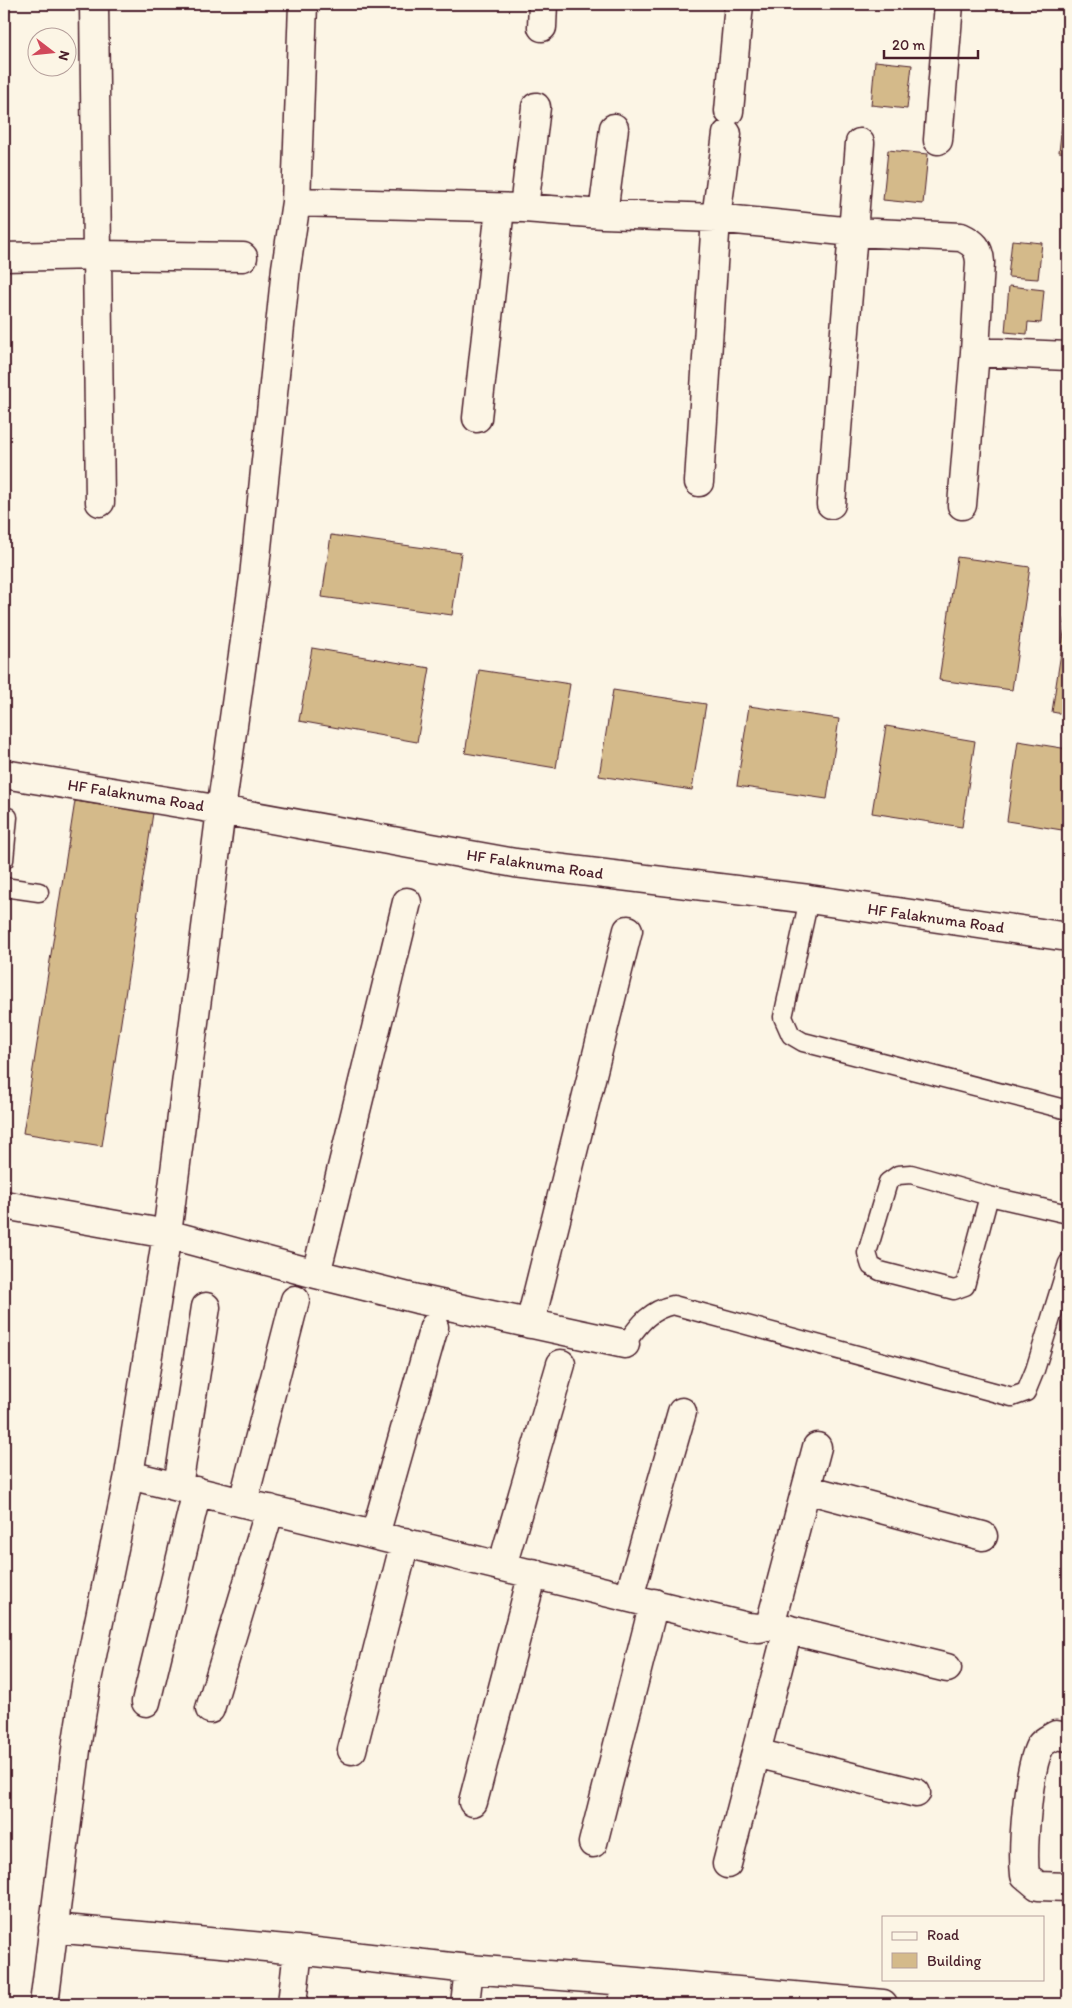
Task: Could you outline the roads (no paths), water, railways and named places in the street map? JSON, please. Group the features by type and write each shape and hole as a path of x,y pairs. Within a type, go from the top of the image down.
{"street":[{"path":"94,4 100,502"},
{"path":"44,2004 52,1928 86,1685 129,1474 167,1234 221,810 254,577 286,268 296,202 303,4"},
{"path":"699,482 716,218 728,122 738,4"},
{"path":"938,140 950,4"},
{"path":"478,418 512,208 536,107"},
{"path":"604,214 614,128"},
{"path":"831,504 860,143"},
{"path":"296,202 512,208 716,218 852,232 961,237 972,242 979,250 980,262 976,352 962,506"},
{"path":"4,257 97,255 242,257"},
{"path":"976,352 1068,356"},
{"name":"HF Falaknuma Road","path":"4,774 221,810 516,863 809,899 1068,937"},
{"path":"316,1274 407,902"},
{"path":"530,1324 628,930"},
{"path":"4,1204 167,1234 316,1274 625,1344"},
{"path":"243,1502 295,1300"},
{"path":"146,1702 187,1489 206,1307"},
{"path":"375,1535 434,1327"},
{"path":"502,1566 561,1364"},
{"path":"593,1843 682,1412"},
{"path":"727,1864 756,1753 806,1489 817,1447"},
{"path":"129,1474 748,1627 779,1627 947,1668"},
{"path":"806,1489 982,1536"},
{"path":"210,1709 270,1509"},
{"path":"352,1750 405,1542"},
{"path":"473,1802 532,1573"},
{"path":"1068,1737 1056,1735 1041,1744 1032,1765 1023,1858 1025,1875 1038,1886 1068,1887"},
{"path":"756,1753 916,1793"},
{"path":"52,1928 298,1950 469,1969 624,1992 883,2004"},
{"path":"292,2004 298,1950"},
{"path":"465,2004 469,1969"}],"lane":[{"path":"4,860 8,817"},
{"path":"4,887 39,892"},
{"path":"809,899 783,1017 791,1035 803,1042 1068,1110"},
{"path":"990,1196 965,1286 954,1290 880,1271 871,1266 867,1252 888,1182 898,1175 911,1174 990,1196 1068,1214"},
{"path":"625,1344 640,1324 659,1308 673,1305 1012,1397 1026,1392 1035,1370 1068,1263"}]}
